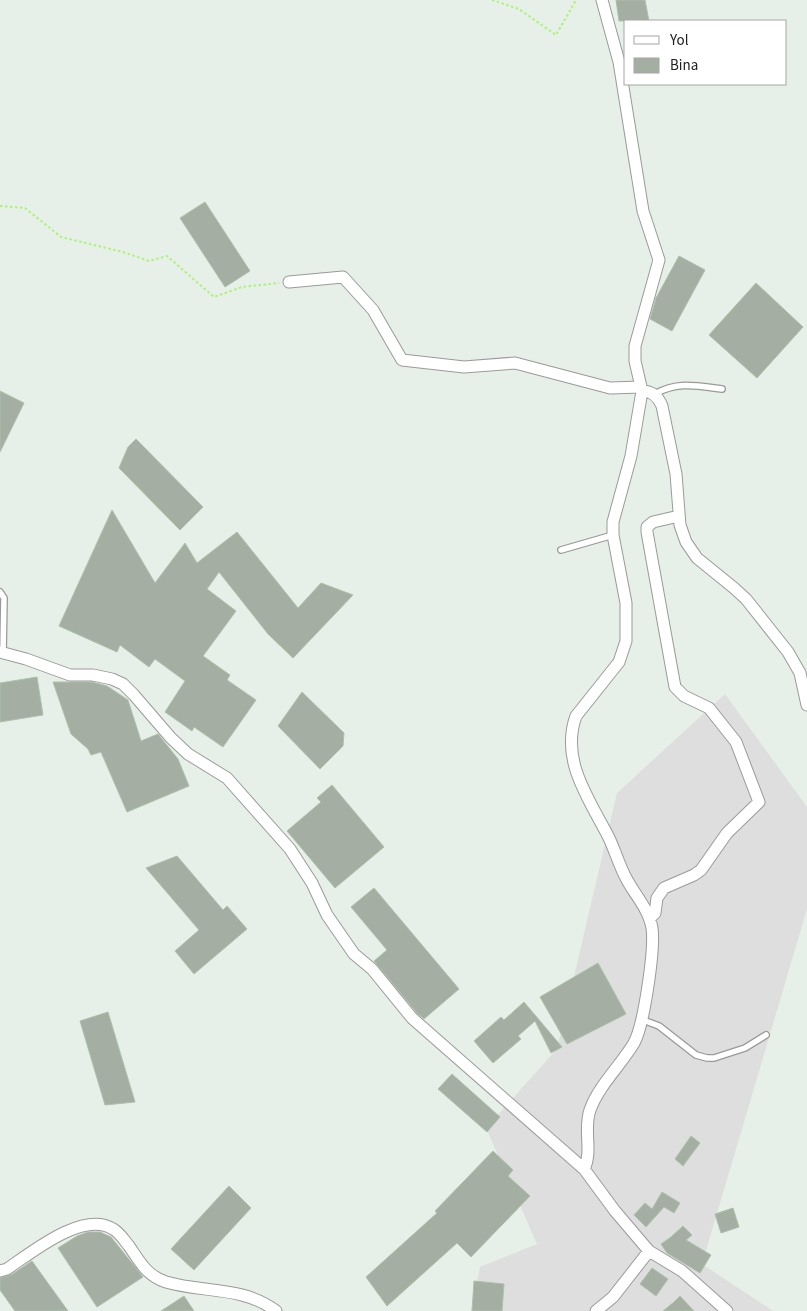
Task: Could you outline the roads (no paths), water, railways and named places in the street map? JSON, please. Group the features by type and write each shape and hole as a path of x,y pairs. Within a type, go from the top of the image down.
{"street":[{"path":"584,1169 587,1158 586,1125 592,1106 632,1045 643,1020 653,943 650,918 626,878 609,838 588,799 574,765 570,748 572,726 576,716 619,662 626,641 625,589 613,535 613,522 631,456 641,389 635,362 635,346 659,260 643,211 620,62 602,0"},
{"path":"289,282 343,277 373,310 402,360 464,367 515,363 610,388 641,389 655,394 660,400 667,426 676,474 679,516 686,542 697,558 746,600 788,652 803,673 807,705"},
{"path":"650,918 655,912 657,898 664,888 701,870 727,833 758,802 736,742 709,708 684,696 675,687 647,527 653,522 679,516"},
{"path":"2,653 70,675 93,675 112,679 123,684 188,754 227,778 290,850 312,883 327,915 354,954 372,969 412,1018 584,1169 615,1211 650,1251 682,1271 727,1311"},
{"path":"0,1271 7,1269 56,1237 67,1232 94,1225 105,1225 121,1236 147,1272 159,1280 242,1294 259,1300 276,1311"},
{"path":"596,1311 613,1297 650,1251"}],"lane":[{"path":"655,394 666,388 684,385 722,389"},
{"path":"561,550 613,535"},
{"path":"0,592 4,598 2,653"},
{"path":"643,1020 664,1029 696,1055 707,1058 714,1058 745,1048 766,1035"}]}
